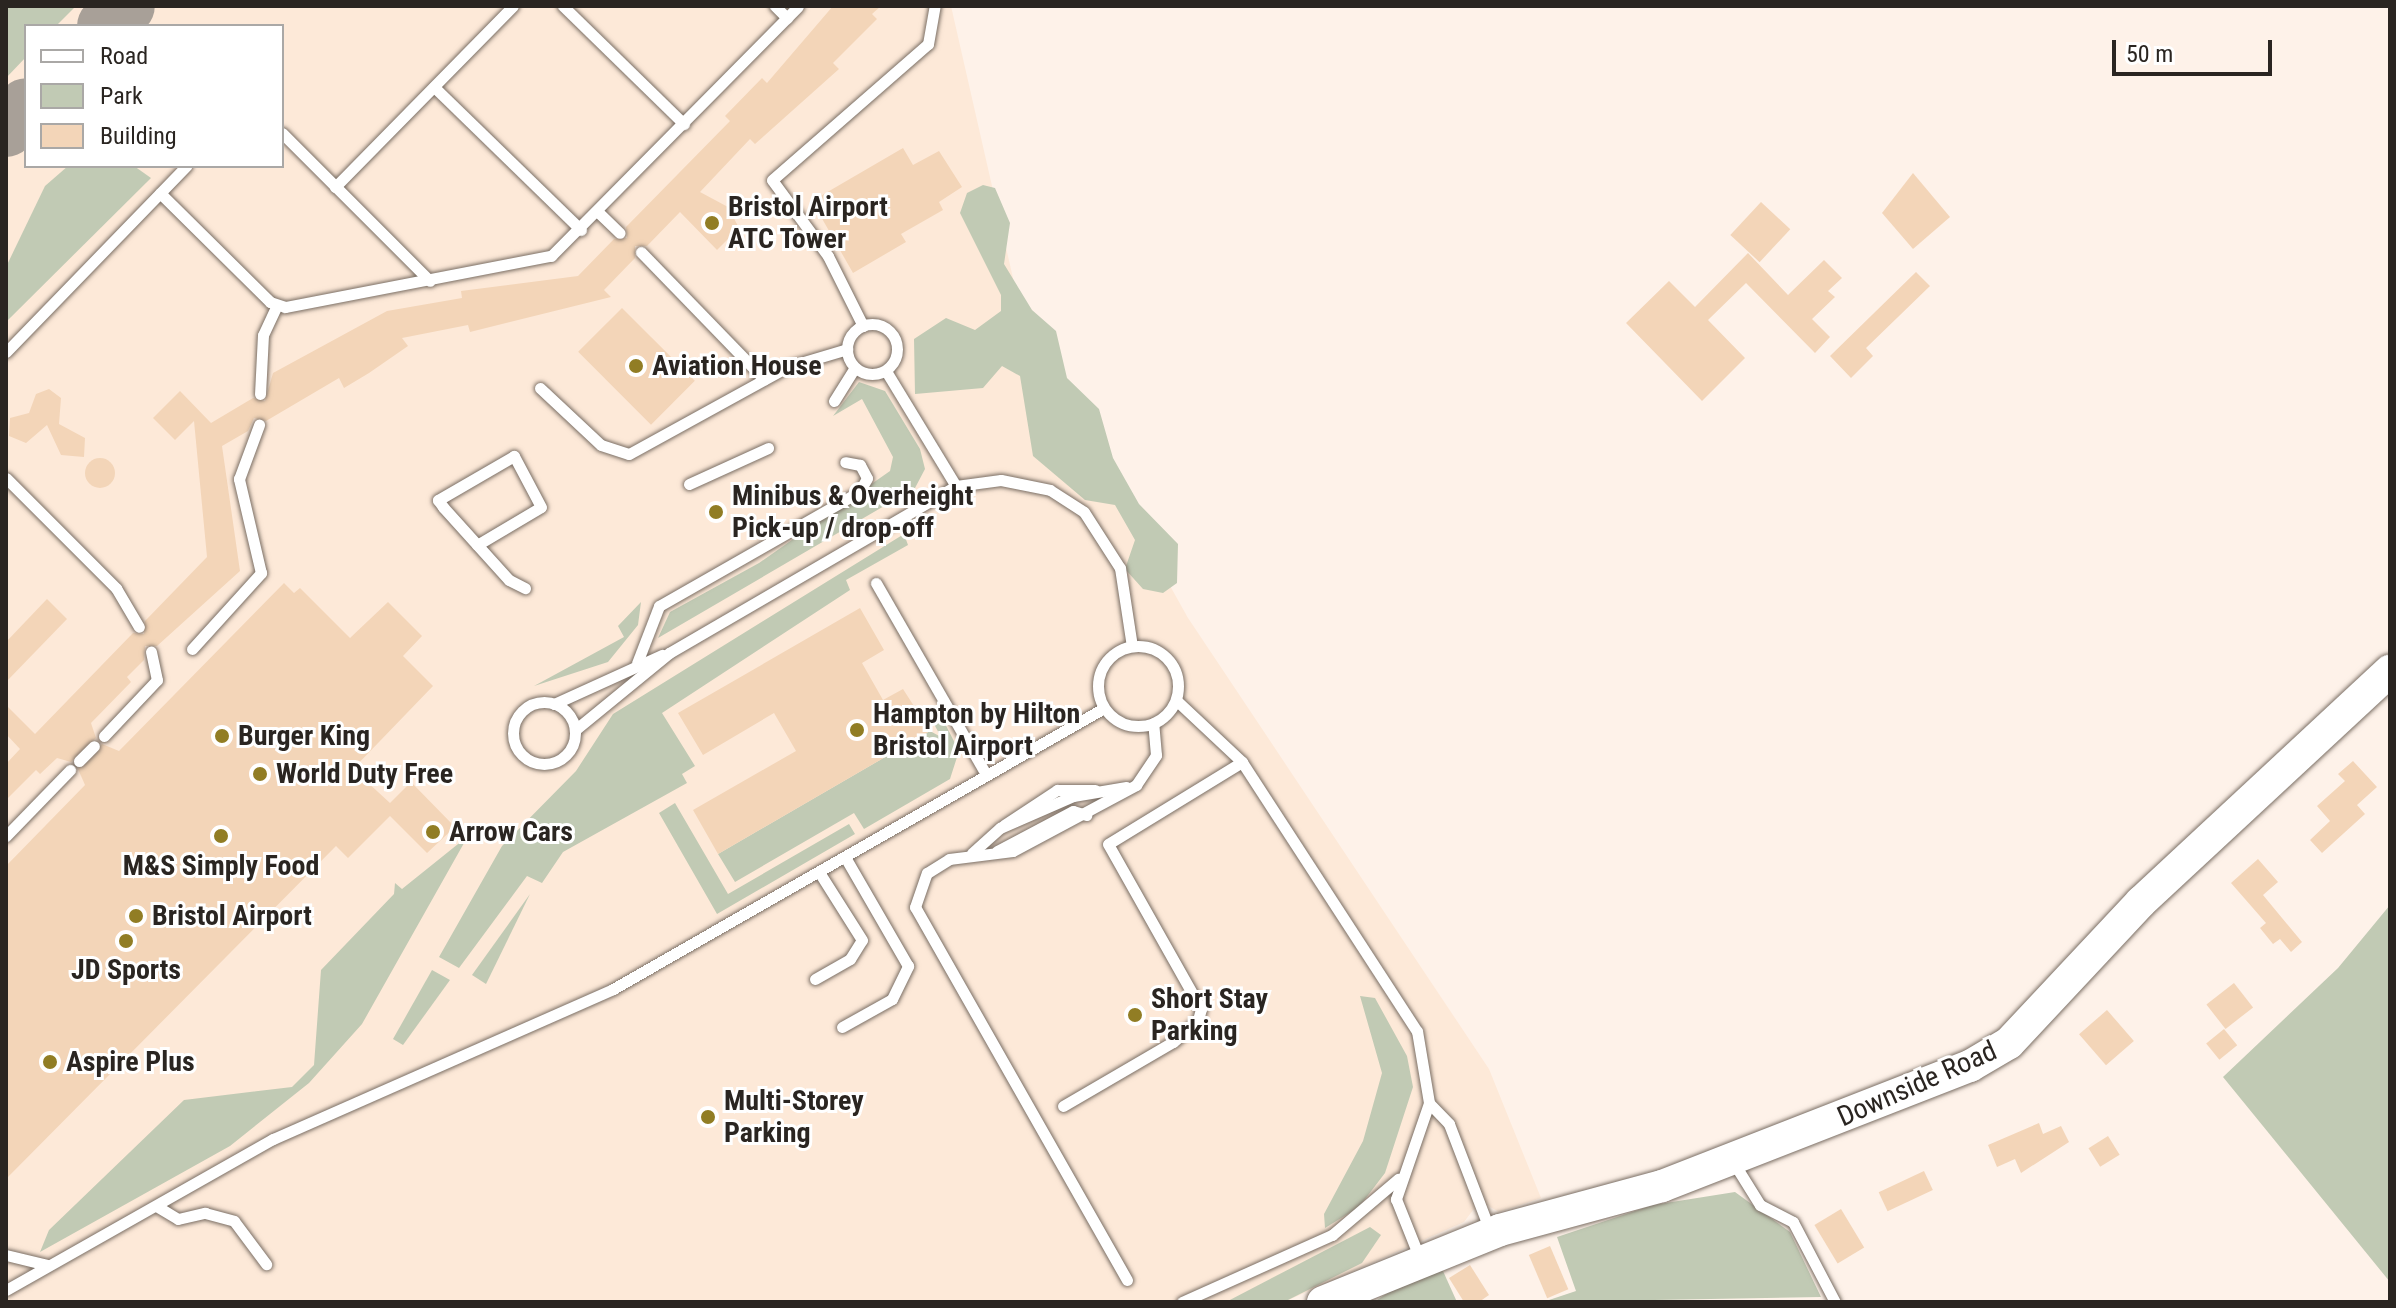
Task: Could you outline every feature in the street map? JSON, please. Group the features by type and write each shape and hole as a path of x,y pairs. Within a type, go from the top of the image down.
{"street":[{"name":"Downside Road","path":"1323,1302 1420,1259 1491,1233 1732,1160 1970,1066 2009,1043 2141,902 2390,671"}],"lane":[{"path":"335,187 513,6"},
{"path":"563,6 684,124"},
{"path":"775,6 787,18"},
{"path":"277,305 430,281 551,256 581,230 798,6"},
{"path":"886,371 897,350 893,334 863,326 828,256 772,180 928,44 935,6"},
{"path":"434,87 581,230"},
{"path":"284,135 430,281"},
{"path":"6,352 184,168"},
{"path":"160,193 277,305"},
{"path":"598,212 620,233"},
{"path":"641,252 764,379"},
{"path":"260,394 263,335 277,305"},
{"path":"847,349 863,326"},
{"path":"540,388 601,445 629,454 764,379 829,349 847,349"},
{"path":"847,349 855,368"},
{"path":"855,368 886,371"},
{"path":"834,401 855,368"},
{"path":"886,371 956,486"},
{"path":"192,649 261,573 239,479 259,425"},
{"path":"689,484 768,448"},
{"path":"477,545 541,507 514,456 438,500 477,545 525,588"},
{"path":"637,663 659,606 859,492 867,478 860,465 845,462"},
{"path":"6,478 116,588 139,627"},
{"path":"669,653 637,663 554,704 530,706 517,718 513,736 522,756 540,764 562,758 575,730 669,653 956,486 1025,485 1084,512 1120,568 1132,646"},
{"path":"876,583 986,774"},
{"path":"1132,646 1165,656 1177,677 1176,700 1153,723 1131,726 1104,708 1100,675 1112,656 1132,646"},
{"path":"104,736 157,680 151,652"},
{"path":"1176,700 1242,762 1307,870 1398,994 1426,1058 1429,1103 1398,1179 1332,1235 1182,1302"},
{"path":"554,704 575,730"},
{"path":"6,1290 158,1207 273,1139 613,989 1104,708"},
{"path":"972,853 996,852 1041,839 1136,785 1156,755 1153,723"},
{"path":"79,761 94,746"},
{"path":"1063,1106 1181,1037 1201,1009 1108,844 1242,762"},
{"path":"6,836 70,770"},
{"path":"1127,1280 915,907 927,873 972,853 1000,828 1073,796 1136,785"},
{"path":"842,1027 892,999 908,966 845,857"},
{"path":"815,979 850,959 862,940 819,872"},
{"path":"1429,1103 1449,1124 1491,1233"},
{"path":"1732,1160 1760,1205 1793,1222 1835,1302"},
{"path":"1398,1179 1402,1221 1420,1259"},
{"path":"158,1207 178,1219 205,1213 234,1221 266,1264"},
{"path":"6,1255 47,1265"}],"shaded area":[{"name":"Bristol Airport","path":"6,6 951,6 1023,322 1188,618 1489,1069 1541,1198 1499,1212 1487,1205 1473,1210 1464,1222 1284,1302 6,1302"}],"green space":[{"path":"6,6 76,6 58,24 24,24 24,59 6,78"},
{"path":"66,168 137,168 151,178 6,322 6,267 45,186"},
{"path":"983,185 995,188 1010,223 1004,264 1032,310 1056,331 1067,378 1099,409 1113,458 1139,504 1178,544 1177,583 1163,593 1143,589 1125,569 1135,540 1115,505 1085,500 1033,456 1020,376 1002,366 983,388 915,394 914,339 946,318 975,330 1001,311 1001,295 960,213 967,193"},
{"path":"859,382 885,391 920,449 925,469 915,488 658,638 670,612 759,563 890,471 893,457 862,399 833,416"},
{"path":"904,534 908,545 846,580 850,590 662,713 695,766 682,774 687,783 563,852 542,883 527,876 459,968 439,957 502,846 576,771 613,714"},
{"path":"641,602 638,625 608,662 534,686 624,637 618,626"},
{"path":"937,708 959,751 950,779 864,829 854,813 735,882 718,854 930,731 941,737 928,713"},
{"path":"675,803 728,894 849,824 855,834 717,914 659,813"},
{"path":"468,836 362,1024 309,1083 230,1146 40,1252 49,1230 184,1100 292,1087 314,1065 321,970 394,894 395,883 402,889"},
{"path":"530,894 486,984 472,975"},
{"path":"2390,905 2390,1282 2223,1077 2338,968"},
{"path":"432,970 450,980 403,1045 393,1039"},
{"path":"1360,996 1375,998 1407,1056 1413,1087 1385,1173 1359,1207 1325,1228 1324,1214 1363,1141 1382,1073"},
{"path":"1735,1192 1790,1232 1821,1297 1543,1302 1576,1291 1557,1237 1653,1205"},
{"path":"1370,1227 1381,1235 1362,1263 1284,1302 1226,1302"},
{"path":"1438,1260 1457,1302 1374,1302"}],"building":[{"path":"833,6 881,6 872,14 877,19 833,63 839,69 755,144 750,139 700,192 728,207 739,228 717,250 680,212 647,246 635,246 635,258 604,290 611,297 470,332 468,325 402,338 408,346 344,388 339,378 266,421 254,418 248,431 222,446 240,571 157,646 145,646 144,660 127,677 131,682 91,723 96,738 71,762 57,758 40,774 36,770 6,800 6,764 20,749 6,734 6,705 35,734 133,633 144,634 145,621 207,557 194,421 175,440 153,418 180,391 211,423 253,398 265,401 273,373 387,311 462,298 461,291 578,276 614,239 627,238 626,227 730,121 725,116 762,78 767,83"},
{"path":"903,148 913,165 939,151 962,187 939,202 943,210 901,234 906,242 853,273 812,201"},
{"path":"1913,173 1950,217 1913,249 1882,213"},
{"path":"1761,202 1790,229 1760,262 1730,235"},
{"path":"1748,253 1788,295 1824,260 1842,278 1828,291 1835,297 1812,319 1830,337 1815,353 1746,283 1708,320 1745,358 1702,401 1626,323 1669,281 1695,307"},
{"path":"1916,272 1930,286 1866,348 1873,356 1851,378 1830,356"},
{"name":"Aviation House","path":"622,308 695,381 651,425 578,352"},
{"path":"49,389 61,398 59,424 85,438 84,457 61,455 47,425 26,443 9,436 10,418 29,413 36,394"},
{"path":"100,458 111,462 115,473 111,484 100,488 89,484 85,473 89,462"},
{"name":"Bristol Airport","path":"284,583 294,593 300,588 350,638 388,602 422,636 403,656 433,686 353,769 390,803 411,782 455,827 427,853 390,816 348,858 336,846 6,1179 6,866 85,785 78,769 102,744 119,751"},
{"path":"47,599 67,619 6,682 6,642"},
{"name":"Hampton by Hilton Bristol Airport","path":"860,608 884,650 862,663 883,700 903,689 930,731 718,854 693,810 796,751 774,713 703,755 678,713"},
{"path":"2353,761 2377,787 2357,805 2365,814 2322,853 2310,840 2330,821 2317,806 2345,781 2338,774"},
{"path":"2258,859 2278,882 2263,895 2302,942 2291,952 2280,939 2273,944 2260,928 2266,923 2231,883"},
{"path":"2234,983 2253,1007 2226,1029 2206,1005"},
{"path":"2107,1010 2134,1041 2106,1065 2079,1034"},
{"path":"2224,1029 2237,1045 2219,1060 2206,1043"},
{"path":"2039,1123 2043,1134 2061,1126 2069,1142 2021,1173 2015,1159 1997,1167 1988,1145"},
{"path":"2108,1136 2120,1155 2100,1167 2088,1148"},
{"path":"1924,1171 1933,1190 1888,1211 1879,1192"},
{"path":"1841,1209 1864,1248 1838,1264 1814,1225"},
{"path":"1550,1246 1568,1289 1547,1298 1529,1255"},
{"path":"1470,1265 1489,1295 1479,1302 1464,1302 1449,1278"}],"taxiway":[{"path":"108,24 126,6"},
{"path":"6,128 24,109"}],"place":[{"name":"Bristol Airport ATC Tower","path":"712,223"},
{"name":"Aviation House","path":"636,366"},
{"name":"Minibus & Overheight Pick-up / drop-off","path":"716,512"},
{"name":"Hampton by Hilton Bristol Airport","path":"857,730"},
{"name":"Burger King","path":"222,736"},
{"name":"World Duty Free","path":"260,774"},
{"name":"Arrow Cars","path":"433,832"},
{"name":"M&S Simply Food","path":"221,836"},
{"name":"Bristol Airport","path":"136,916"},
{"name":"JD Sports","path":"126,941"},
{"name":"Short Stay Parking","path":"1135,1015"},
{"name":"Aspire Plus","path":"50,1062"},
{"name":"Multi-Storey Parking","path":"708,1117"}]}
